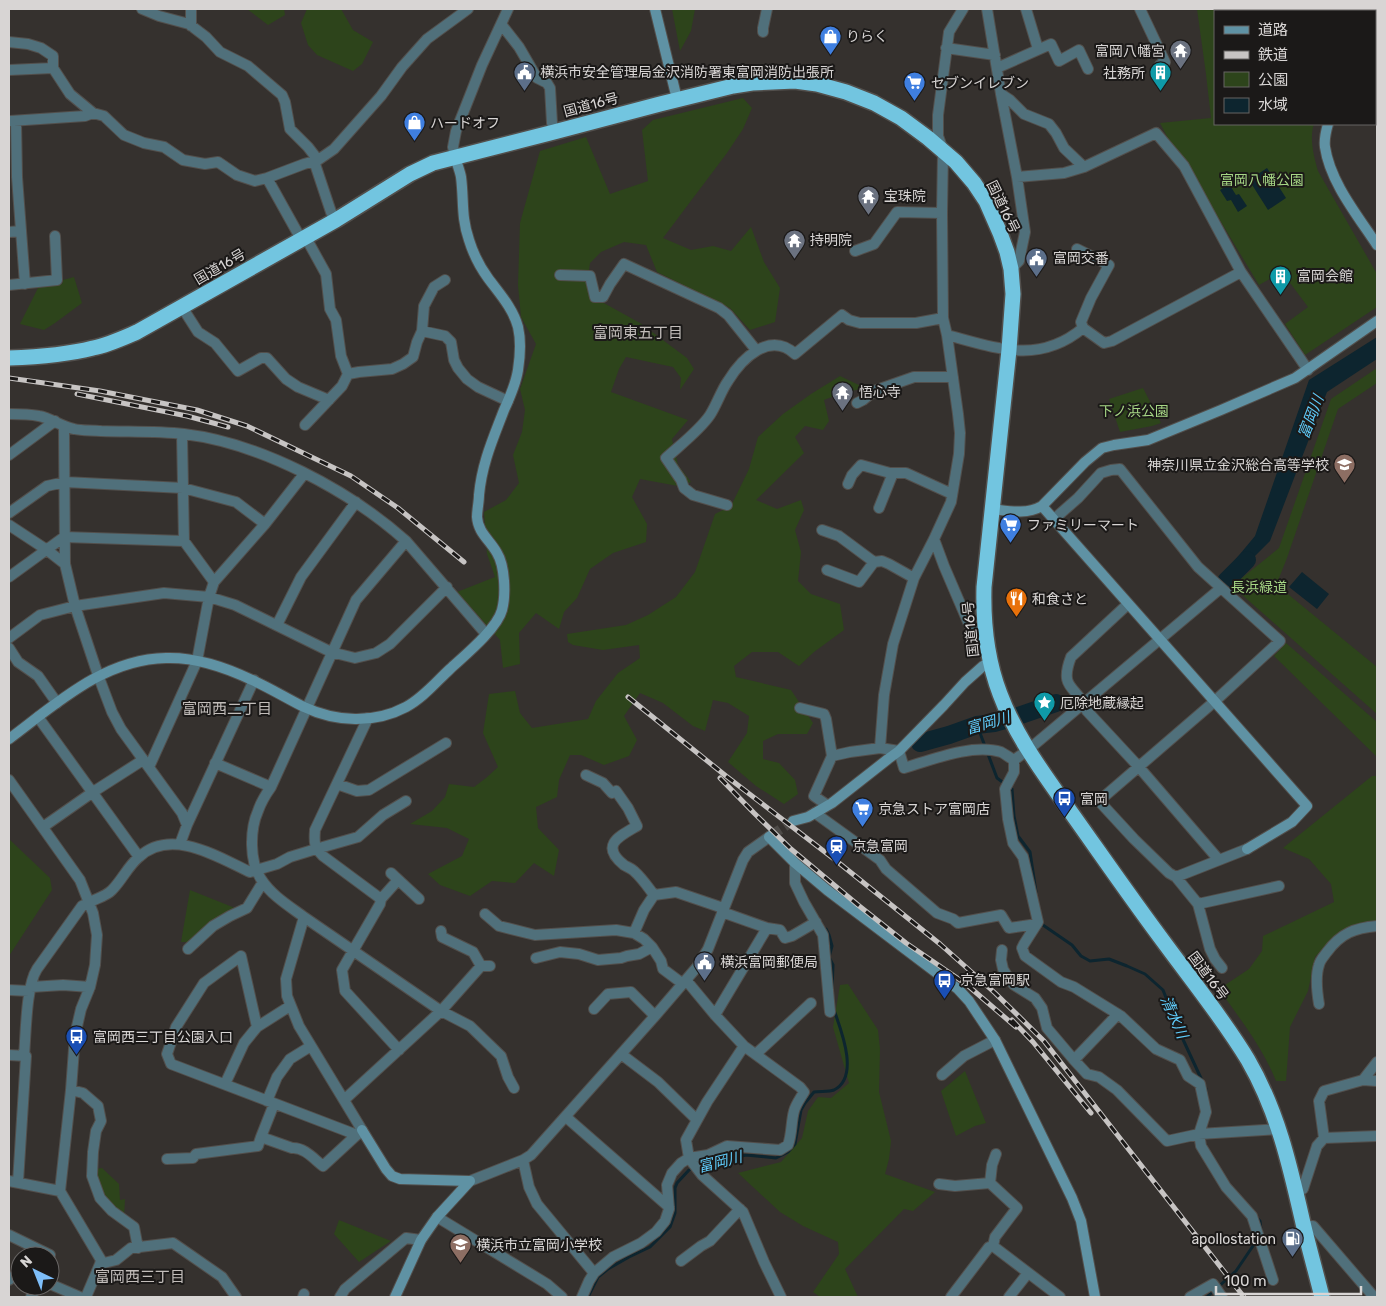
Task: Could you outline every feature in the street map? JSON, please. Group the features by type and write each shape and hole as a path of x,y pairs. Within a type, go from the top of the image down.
{"highway":[{"name":"国道16号","path":"9,358 49,356 94,348 137,332 336,220 410,174 433,163 455,157 676,99 752,83 788,81 817,84 846,92 874,103 901,118 943,150 974,183 986,201 1000,233 1011,269 1013,294 1010,350 984,587 986,637 999,693 1012,724 1028,750 1248,1060 1266,1094 1279,1129 1322,1297"}],"street":[{"path":"142,9 191,26 206,37 220,52 248,66 282,96 285,102 290,129 308,146 316,161 331,212 336,220"},
{"path":"191,9 191,26"},
{"path":"9,42 28,44 41,48 53,56 53,68 70,94 93,112 104,116 124,135 144,143 164,147 183,160 205,164 218,162 237,175 255,181 316,161 334,149 382,96 402,67 427,39 468,9"},
{"path":"9,739 57,702 98,675 123,665 147,659 172,658 220,666 254,680 306,708 340,718 356,720 385,716 421,696 486,634 496,622 502,611 504,589 502,563 484,536 477,516 486,456 518,372 518,328 508,306 486,275 469,243 463,222 461,177 453,147 456,132 482,65 508,9"},
{"path":"655,9 676,99"},
{"path":"764,32 763,28 767,9"},
{"path":"880,748 884,695 893,644 914,578 951,502 959,454 960,433 947,334 943,318 943,150 938,136 938,115 949,32 963,9"},
{"path":"987,9 1025,232 1019,261 1011,269"},
{"path":"1026,9 1038,49"},
{"path":"1140,9 1165,62 1160,65"},
{"path":"501,24 519,47 536,78 547,82 550,88 554,132"},
{"path":"997,68 1051,44 1059,60 1079,50 1088,69"},
{"path":"946,48 995,55"},
{"path":"9,70 53,68"},
{"path":"1001,94 1024,114 1049,124 1064,148 1084,167"},
{"path":"25,284 21,231 13,177 12,121 84,116 93,112"},
{"path":"1328,125 1325,146 1338,184 1377,245"},
{"path":"1017,177 1064,173 1084,167 1156,133 1184,166 1242,272 1308,370"},
{"path":"267,178 326,274 330,308 336,320 341,356 348,374 342,386 305,425"},
{"path":"855,251 874,244 897,212 942,213"},
{"path":"9,232 21,231"},
{"path":"9,286 57,280 56,236"},
{"path":"1076,249 1109,265 1090,298 1081,322 1083,328 1104,343 1112,341 1242,272"},
{"path":"560,275 590,276 595,297 603,296 624,264 719,308 756,350"},
{"path":"348,374 392,369 412,357 422,331 424,306 434,287 445,280"},
{"path":"182,307 198,332 215,343 238,371 261,358 267,358 286,379 298,387 329,400"},
{"path":"727,505 693,495 684,488 681,480 666,458 710,416 728,380 756,350 774,344 789,348 796,354 842,315 849,320 860,323 916,323 943,318"},
{"path":"992,510 1034,511 1042,506 1085,462 1102,448 1148,440 1295,378 1377,321"},
{"path":"947,334 1001,349 1026,350 1043,348 1069,339 1083,328"},
{"path":"422,331 445,336 451,342 454,360 458,368 467,379 478,387 508,401"},
{"path":"857,403 864,400 874,391 914,377 953,377"},
{"path":"9,414 39,415 74,430 182,434 215,439 246,448 276,460 356,502 391,527 406,541 486,634"},
{"path":"9,456 60,423"},
{"path":"60,423 66,482 65,564 75,606 98,675 120,729 182,813 187,825"},
{"path":"182,434 184,541 214,582"},
{"path":"848,484 852,475 861,465 893,473 906,474 952,494"},
{"path":"1053,520 1078,498 1101,473 1120,469 1198,567 1280,641 1214,702 1099,801 1134,839 1169,873 1176,876 1198,904 1210,949 1222,968"},
{"path":"879,508 893,473"},
{"path":"43,827 93,792 146,763 197,661 209,597 214,582 265,524 304,474"},
{"path":"9,513 47,486 66,482 183,488 236,502 265,524"},
{"path":"277,624 301,577 356,502"},
{"path":"1042,506 1307,806 1292,822 1247,849 1176,876"},
{"path":"9,525 65,564"},
{"path":"822,530 839,536 874,562 882,561 914,578"},
{"path":"9,577 64,537 184,541"},
{"path":"934,538 971,629 986,637"},
{"path":"406,541 356,600 271,787 257,812 252,834 256,870 263,882 280,899 304,918 441,1012 470,1026 501,1056 514,1088"},
{"path":"827,570 859,582 874,562"},
{"path":"9,638 40,615 75,606 164,593 209,597 236,605 331,652 355,658 376,653 390,644 447,588"},
{"path":"1014,760 1221,588"},
{"path":"1128,604 1071,657 1067,669 1067,680 1084,703 1087,711 1138,766 1219,860"},
{"path":"9,648 18,662 38,676 57,702"},
{"path":"793,821 808,817 827,805 899,751 965,682 983,666 991,663"},
{"path":"180,844 254,680"},
{"path":"800,708 824,714 826,719 832,756 814,796 827,805"},
{"path":"38,717 139,856"},
{"path":"368,718 315,830 314,840 316,849 323,856 380,899"},
{"path":"337,784 357,791 369,790 446,743"},
{"path":"832,756 880,748 899,751"},
{"path":"899,751 904,768 976,749 1001,752 1014,760"},
{"path":"1014,760 1014,772 1005,789 1008,819 1013,843 1023,857 1038,922 1022,948 1025,956 1061,982 1074,987 1118,1014 1156,1049 1180,1060 1188,1076 1200,1084 1206,1112 1199,1134 1201,1146 1226,1187 1252,1216 1274,1280"},
{"path":"215,763 271,787"},
{"path":"586,775 603,783 612,793 616,792 628,808 637,826 615,840 612,847 614,853 624,864 633,870 654,895"},
{"path":"9,780 80,880 89,901 97,935 95,965 90,988 81,1009 75,1035 60,1191 101,1260 86,1297"},
{"path":"60,1191 13,1182 26,1056 24,1056 30,989 33,975 82,906 112,891 139,856 147,850 158,846 180,844 200,849 250,872 277,864 290,857 358,837 383,815 406,801"},
{"path":"814,813 880,860 891,875 937,913 952,918 958,923 1000,915 1009,928 1037,924"},
{"path":"304,918 286,979 287,996 299,1026 344,1100 359,1133 392,1176 400,1179 470,1181 531,1155 656,1016 697,967 708,949 722,910 748,852 771,836 795,863 827,890 958,989 969,1002 995,1040 1072,1198 1081,1221 1094,1297"},
{"path":"795,863 795,883 823,934 830,1012"},
{"path":"399,1050 345,992 342,970 394,877 419,899"},
{"path":"188,950 213,926 247,908 263,882"},
{"path":"1198,904 1279,886"},
{"path":"634,933 644,910 654,895 676,892 767,928 780,930 785,938 816,922"},
{"path":"485,914 499,926 535,935 616,930 634,933 644,939 652,948 661,961 663,969 684,982 744,1046 800,1087 804,1092 794,1112 788,1145 780,1150 727,1146 708,1155 689,1158 681,1163 672,1173 667,1184 668,1207 665,1221 656,1232 641,1243 613,1257 594,1273 582,1297"},
{"path":"1319,1004 1317,986 1319,964 1330,947 1345,934 1362,927 1377,926"},
{"path":"715,1015 767,928"},
{"path":"344,1100 441,1012 486,966 473,952 442,938 440,931"},
{"path":"536,958 560,952 579,954 598,960 621,958 652,948"},
{"path":"1002,950 1001,960 1003,969 1009,979 1014,985 1035,998 1042,1008 1048,1028 1074,1060 1087,1074 1099,1077 1117,1090 1167,1141 1199,1134 1279,1129"},
{"path":"257,1027 242,956 204,983 176,1027 167,1054 171,1064 359,1133"},
{"path":"9,990 63,985 90,988"},
{"path":"594,1009 608,994 631,992 656,1016"},
{"path":"756,1054 811,1003"},
{"path":"225,1084 244,1043 257,1027 290,1006"},
{"path":"1074,1060 1118,1014"},
{"path":"942,1076 964,1056 995,1040"},
{"path":"167,1159 193,1158 196,1154 258,1146 277,1077 290,1059 311,1046"},
{"path":"744,1046 686,1140 689,1158 702,1175 743,1212 764,1262 782,1297"},
{"path":"9,1054 24,1056"},
{"path":"621,1054 658,1082 697,1120"},
{"path":"1363,1080 1377,1062"},
{"path":"1324,1138 1318,1101 1324,1091 1363,1080 1377,1081"},
{"path":"71,1090 83,1093 98,1106 101,1121 96,1131 92,1176 100,1198 112,1211 134,1227 138,1248"},
{"path":"566,1117 668,1207"},
{"path":"261,1137 304,1151 323,1166 359,1133"},
{"path":"1296,1191 1303,1189 1317,1146 1324,1138 1377,1136"},
{"path":"990,1183 992,1165 996,1154"},
{"path":"523,1160 528,1187 537,1204 594,1273"},
{"path":"395,1297 421,1240 437,1217 470,1181"},
{"path":"939,1184 955,1186 990,1183 1017,1208 995,1237 993,1246"},
{"path":"681,1261 710,1241 740,1209"},
{"path":"437,1217 547,1284 562,1297"},
{"path":"1304,1226 1312,1226 1374,1297"},
{"path":"9,1236 31,1246"},
{"path":"340,1297 345,1289 406,1238 421,1240"},
{"path":"100,1264 116,1260 131,1248 173,1243 222,1277 236,1297"},
{"path":"993,1246 1060,1297"},
{"path":"951,1297 989,1247 993,1246"},
{"path":"1009,1297 1028,1273"},
{"path":"1190,1297 1213,1284 1222,1297"},
{"path":"60,1288 80,1297"}],"green space":[{"path":"247,9 284,9 285,15 268,25"},
{"path":"307,9 341,9 353,30 373,42 362,64 353,71 317,55 308,45 301,23"},
{"path":"672,9 695,9 691,31 680,51"},
{"name":"富岡八幡公園","path":"1197,9 1358,9 1214,10 1214,125 1314,125 1312,141 1318,171 1377,274 1377,307 1305,355 1285,324 1308,307 1282,272 1259,285 1183,159 1172,146 1160,123 1211,118"},
{"path":"1377,38 1377,105 1376,104"},
{"path":"743,98 752,108 743,129 663,238 691,250 713,246 731,251 751,227 764,262 780,288 775,322 750,330 730,308 657,272 646,245 624,242 601,252 590,263 587,285 602,302 640,323 687,358 694,369 680,390 681,378 673,367 626,357 619,369 611,392 688,420 672,439 678,465 691,482 678,486 640,479 632,497 647,524 646,542 613,553 590,569 577,598 564,612 559,629 536,613 519,633 520,664 503,668 500,640 457,592 495,577 487,554 484,512 506,500 519,483 513,455 522,432 525,410 520,389 536,344 521,317 518,285 520,223 540,151 586,137 610,194 648,181 642,130 653,120"},
{"path":"74,277 82,303 44,330 20,324 38,288 62,284 63,280"},
{"name":"長浜緑道","path":"1377,368 1377,383 1338,409 1277,583 1278,586 1377,667 1377,714 1232,586 1279,548 1331,399"},
{"path":"840,376 865,388 842,393 824,400 829,421 823,430 805,426 795,437 804,453 756,500 777,509 801,500 804,510 795,530 801,552 798,581 811,594 840,604 844,630 814,652 799,666 778,652 752,652 734,666 736,677 791,690 813,723 807,734 778,734 763,741 763,759 779,763 795,780 798,794 784,804 756,786 728,762 747,733 749,716 728,703 713,700 705,731 693,726 663,703 640,693 624,716 637,740 629,756 604,765 581,755 570,755 559,780 557,797 536,807 538,828 559,850 554,876 534,863 515,883 492,881 470,896 440,885 428,874 462,856 469,839 447,828 410,824 432,811 445,797 449,784 474,787 498,767 483,733 489,694 515,691 520,713 532,728 588,719 596,701 618,673 640,658 639,645 603,650 573,645 568,642 567,634 626,625 648,615 676,597 695,572 715,514 731,506 749,469 758,437 783,414"},
{"name":"下ノ浜公園","path":"1143,388 1161,423 1120,432 1109,399"},
{"path":"1286,643 1377,722 1377,757 1274,656"},
{"path":"1372,776 1377,776 1377,924 1343,931 1315,957 1308,991 1290,1027 1286,1081 1276,1081 1258,1045 1219,989 1249,969 1262,951 1263,936 1334,902 1331,884 1309,859 1283,848"},
{"path":"9,839 50,878 52,890 9,956"},
{"path":"190,890 235,908 214,921 189,942 181,942"},
{"path":"848,984 878,1030 880,1049 879,1092 891,1141 885,1174 935,1192 913,1211 904,1209 845,1269 858,1297 820,1297 813,1292 839,1254 838,1242 803,1226 780,1212 738,1173 781,1162 802,1138 808,1111 818,1097 831,1098 849,1083 833,1027 840,985"},
{"path":"965,1071 986,1123 975,1126 956,1136 941,1091"},
{"path":"102,1168 119,1184 120,1200 125,1199 124,1217 110,1206 101,1189 95,1169"},
{"path":"339,1220 391,1241 359,1262 334,1234"}],"water":[{"path":"1267,168 1286,198 1268,210 1249,180"},
{"path":"1229,184 1236,195 1239,194 1247,206 1238,212 1231,200 1227,201 1220,190"},
{"path":"1377,337 1377,359 1327,392 1270,541 1232,579 1225,572 1255,536 1309,380"},
{"path":"1302,572 1329,594 1317,609 1289,587"}],"waterway":[{"name":"富岡川","path":"1226,581 1247,560"},
{"name":"富岡川","path":"920,743 977,725 994,723 1015,717 1056,703"},
{"name":"清水川","path":"977,725 997,778 1012,789 1018,836 1030,852 1036,892"},
{"name":"清水川","path":"1040,923 1072,945 1081,956 1090,961 1109,959 1127,966 1145,974 1163,990 1180,1033 1206,1089 1207,1096"},
{"name":"富岡川","path":"826,929 832,946 829,957 833,965 832,989"},
{"name":"富岡川","path":"588,1297 598,1277 608,1269 650,1247 670,1227 675,1213 675,1188 689,1170 700,1165 746,1155 776,1158 788,1152 795,1144 801,1110 805,1103 814,1092 834,1090 842,1084 846,1075 847,1064 844,1041 834,1010"},
{"name":"清水川","path":"1257,1218 1260,1221 1261,1230"},
{"name":"清水川","path":"1207,1297 1236,1271 1257,1240"}],"tunnel":[{"path":"772,835 793,821"}],"railway":[{"path":"9,378 100,391 197,410 247,426 351,476 398,508 464,562"},
{"path":"77,394 187,416 228,427"},
{"path":"628,697 940,944 995,993 1044,1041 1244,1297"},
{"path":"720,778 791,849 906,943 966,984 1016,1027"},
{"path":"1012,1020 1033,1042 1091,1113"}],"place":[{"name":"りらく","path":"830,55"},
{"name":"富岡八幡宮","path":"1181,70"},
{"name":"横浜市安全管理局金沢消防署東富岡消防出張所","path":"524,91"},
{"name":"社務所","path":"1161,92"},
{"name":"セブンイレブン","path":"915,102"},
{"name":"ハードオフ","path":"414,142"},
{"name":"宝珠院","path":"868,215"},
{"name":"持明院","path":"794,259"},
{"name":"富岡交番","path":"1037,277"},
{"name":"富岡会館","path":"1281,295"},
{"name":"悟心寺","path":"843,411"},
{"name":"神奈川県立金沢総合高等学校","path":"1345,484"},
{"name":"ファミリーマート","path":"1011,544"},
{"name":"和食さと","path":"1016,618"},
{"name":"厄除地蔵縁起","path":"1044,722"},
{"name":"富岡","path":"1064,818"},
{"name":"京急ストア富岡店","path":"862,828"},
{"name":"京急富岡","path":"836,865"},
{"name":"横浜富岡郵便局","path":"704,981"},
{"name":"京急富岡駅","path":"944,999"},
{"name":"富岡西三丁目公園入口","path":"77,1056"},
{"name":"apollostation","path":"1292,1258"},
{"name":"横浜市立富岡小学校","path":"460,1264"}],"district":[{"name":"富岡東五丁目","path":"638,333"},
{"name":"富岡西二丁目","path":"227,709"},
{"name":"富岡西三丁目","path":"140,1277"}]}
